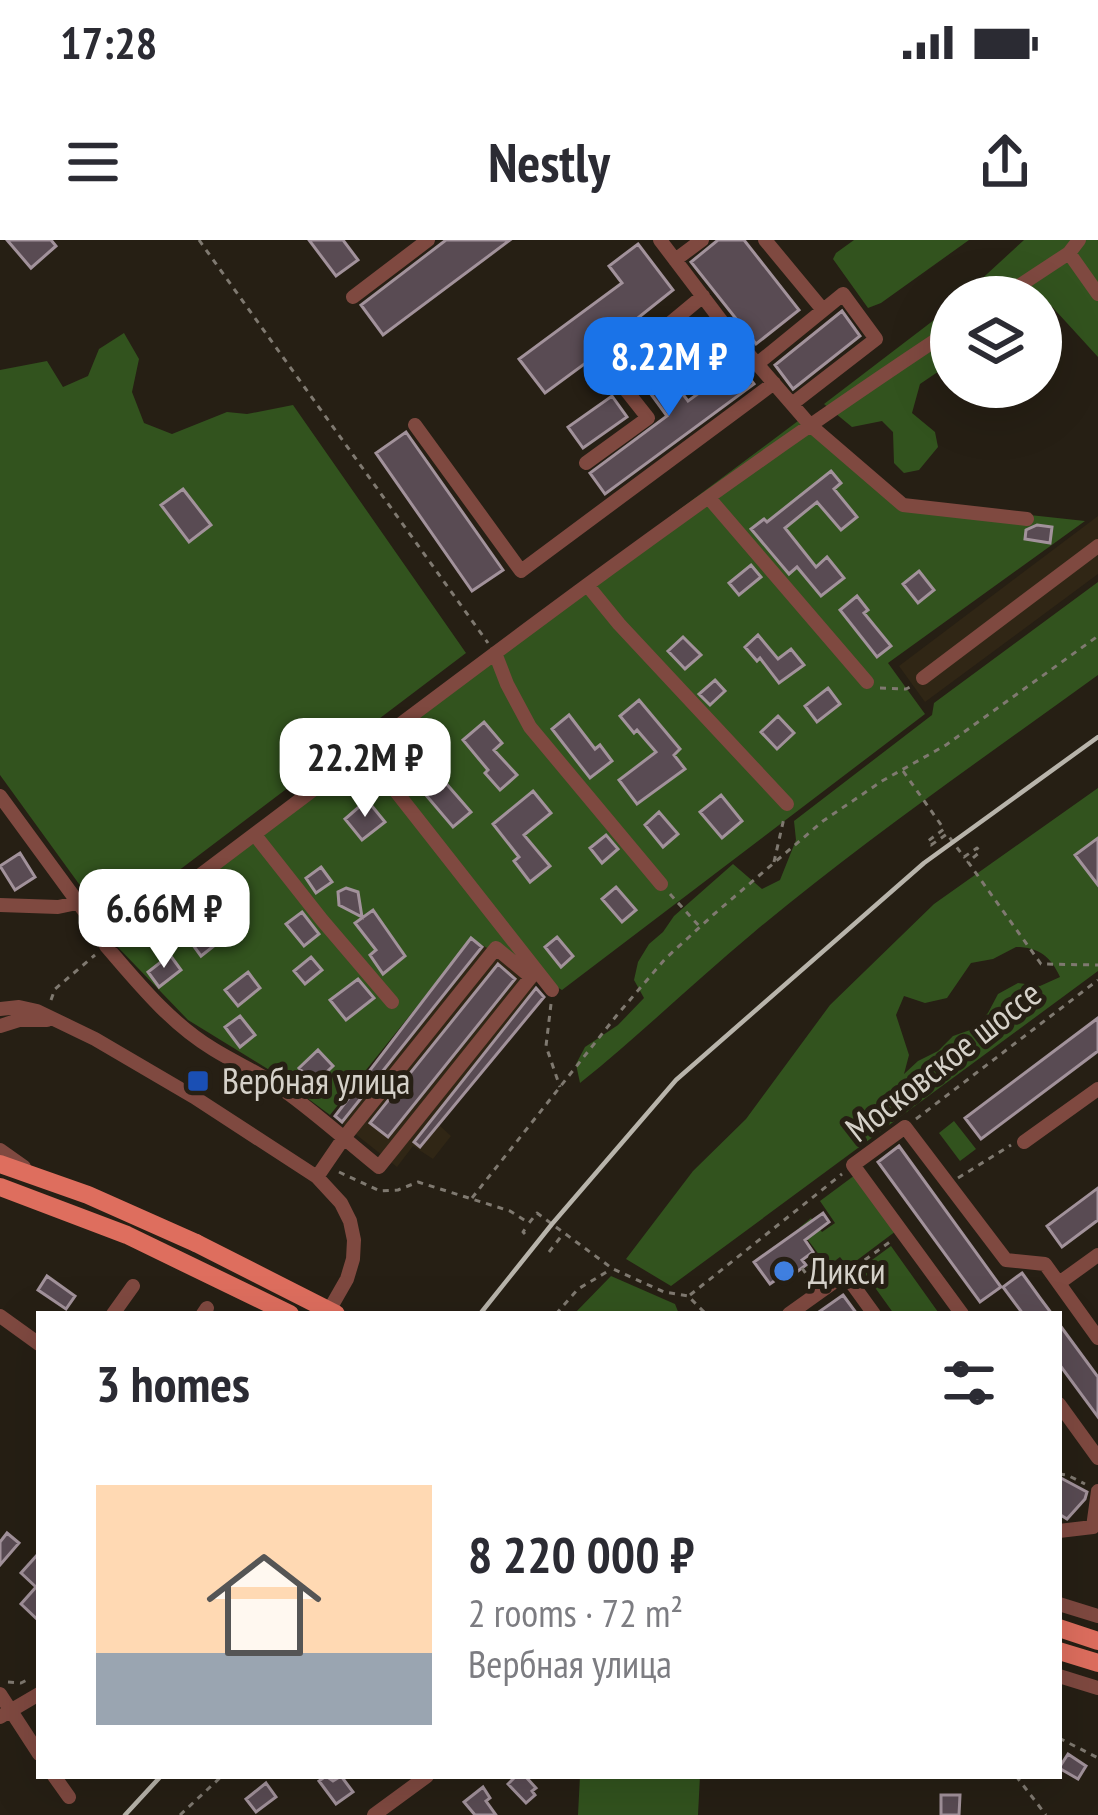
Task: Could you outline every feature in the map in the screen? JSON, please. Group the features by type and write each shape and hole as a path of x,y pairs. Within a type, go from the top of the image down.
{"main road":[{"path":"0,1164 104,1202 196,1243 326,1311"},
{"path":"0,1187 80,1215 284,1311"},
{"path":"1062,1629 1098,1641"},
{"path":"1062,1652 1098,1663"}],"street":[{"path":"353,297 428,240"},
{"path":"660,240 810,425 903,505 1027,519"},
{"path":"675,260 702,240"},
{"path":"765,240 823,310"},
{"path":"1032,276 1074,246 1098,294"},
{"path":"757,364 843,294 876,339 792,404"},
{"path":"586,463 647,418 614,375 703,296"},
{"path":"317,1177 344,1138 496,948 531,977 379,1166 344,1138 287,1092 210,1048 180,1024 106,946 495,653 930,344"},
{"path":"415,425 520,571 774,383"},
{"path":"709,498 867,682"},
{"path":"923,678 1098,546"},
{"path":"588,586 787,803"},
{"path":"495,653 530,727 661,884"},
{"path":"365,752 552,990"},
{"path":"0,796 81,907 0,905"},
{"path":"254,835 392,1002"},
{"path":"0,1009 38,1011 64,1024 194,1097 317,1177 341,1203 354,1240 347,1279 333,1311"},
{"path":"0,1026 33,1018 64,1024"},
{"path":"1024,1142 1098,1089"},
{"path":"905,1127 1006,1260 1045,1264 1098,1338"},
{"name":"Московское шоссе","path":"905,1127 854,1165 960,1311"},
{"path":"0,1150 38,1177"},
{"path":"1059,1283 1098,1255"},
{"path":"793,1311 845,1274 872,1311"},
{"path":"114,1311 133,1286"},
{"path":"0,1316 36,1342"},
{"path":"1062,1408 1098,1458"},
{"path":"1062,1531 1095,1530 1098,1491"},
{"path":"1062,1605 1098,1616"},
{"path":"1062,1677 1098,1688"},
{"path":"0,1694 5,1715 36,1751"},
{"path":"5,1715 36,1696"},
{"path":"56,1779 69,1797"},
{"path":"374,1815 423,1779"}],"path":[{"path":"199,240 495,653"},
{"path":"472,1198 653,973 700,927 823,821 946,746 1098,636"},
{"path":"867,682 884,689 906,688 923,678"},
{"path":"902,770 944,829 928,841 932,845 947,833 964,857 977,848 980,853 968,862 1041,964 1098,965"},
{"path":"774,863 787,803"},
{"path":"661,884 700,927"},
{"path":"51,1000 55,989 106,946"},
{"name":"Московское шоссе","path":"905,1127 1098,980"},
{"path":"552,990 547,1046 560,1087"},
{"path":"949,1184 1005,1147 1024,1142"},
{"path":"688,1296 854,1165"},
{"path":"336,1171 380,1191 418,1182 510,1211 529,1223"},
{"path":"525,1234 537,1213 613,1269 664,1292 688,1296 703,1311"},
{"path":"549,1252 564,1232"},
{"path":"845,1274 902,1233"},
{"path":"559,1311 578,1289 613,1269"},
{"path":"1062,1474 1098,1491"},
{"path":"1,1679 10,1683 29,1679"},
{"path":"1062,1740 1098,1758"},
{"path":"180,1815 219,1779"},
{"path":"1018,1779 1046,1815"}],"shaded area":[{"path":"1098,516 1098,574 925,702 899,666"},
{"path":"491,937 540,978 534,986 545,995 438,1124 451,1136 433,1159 413,1146 397,1167 334,1117 471,939 483,947"}],"green space":[{"path":"854,240 969,240 868,308 833,259"},
{"path":"1024,240 1098,240 1098,357 1062,318 1062,276 985,276"},
{"path":"930,323 930,377 920,384 912,413 935,432 938,447 919,470 904,473 894,463 893,432 882,421 852,427 824,404"},
{"path":"124,333 139,359 132,392 144,423 172,434 227,412 247,414 293,405 466,653 108,924 0,775 0,370 47,361 63,387 88,376 99,349"},
{"path":"798,421 909,502 1085,521 888,663 925,714 562,990 471,939 330,1115 271,1071 188,1020 110,939 252,829"},
{"path":"1098,582 1098,675 795,899 580,1083 576,1064 585,1047 618,1025 644,998 634,980 638,962 674,916 733,864 762,889 780,880 796,840 794,821 932,715 934,703"},
{"path":"1098,788 1098,971 671,1286 626,1259 693,1171 746,1119 830,1005 934,904","holes":["1016,947 1043,954 1060,977 1040,986 1018,983 998,994 973,1029 953,1036 904,1074 909,1055 896,1015 904,996 925,1003 947,998 971,963 993,959"]},
{"path":"954,1121 976,1149 960,1161 939,1133"},
{"path":"855,1175 896,1231 848,1267 840,1257 815,1276 807,1267 820,1256 799,1228 811,1218 822,1232 835,1223 820,1201"},
{"path":"891,1246 937,1311 892,1311 861,1268"},
{"path":"611,1276 675,1304 678,1311 577,1311"},
{"path":"580,1779 700,1779 698,1815 578,1815"}],"building":[{"path":"7,240 51,240 56,246 31,268"},
{"path":"309,240 343,240 358,260 336,276"},
{"path":"446,240 510,240 383,335 361,305"},
{"path":"718,240 744,240 799,310 756,344 691,262"},
{"path":"638,244 673,290 629,325 632,329 545,393 519,359 622,283 609,266"},
{"path":"842,311 860,336 793,389 775,365"},
{"path":"652,354 688,401 739,364 754,384 605,494 590,473 667,416 634,371"},
{"path":"612,396 627,417 583,448 568,427"},
{"path":"406,432 503,570 472,591 376,453"},
{"path":"831,471 841,483 834,489 857,517 841,530 817,502 785,528 816,567 827,557 844,578 821,596 797,567 789,574 751,529 764,519 767,522"},
{"path":"183,489 211,525 189,542 161,505"},
{"path":"1037,525 1052,527 1050,543 1025,539 1026,530"},
{"path":"751,565 761,577 739,595 729,583"},
{"path":"919,571 934,590 918,603 903,584"},
{"path":"857,596 868,610 864,613 891,646 877,657 840,610"},
{"path":"758,635 778,659 791,649 804,665 779,683 745,647"},
{"path":"683,637 701,655 685,669 668,651"},
{"path":"715,680 725,691 710,705 699,694"},
{"path":"828,688 840,704 817,722 805,706"},
{"path":"639,700 680,749 674,755 685,769 637,804 619,780 656,752 620,716"},
{"path":"569,715 595,749 600,745 612,761 590,778 552,729"},
{"path":"778,716 794,733 777,749 761,732"},
{"path":"484,722 502,743 494,750 517,775 500,790 463,740"},
{"path":"431,755 448,777 444,781 471,812 453,827 408,774"},
{"path":"533,791 551,813 524,835 550,866 530,882 514,861 519,857 493,824"},
{"path":"721,795 742,821 722,838 700,812"},
{"path":"367,800 385,822 362,840 345,819"},
{"path":"659,812 678,834 663,847 645,825"},
{"path":"606,835 618,849 602,863 590,848"},
{"path":"1098,838 1098,885 1075,855"},
{"path":"20,853 35,877 15,890 0,866"},
{"path":"321,867 332,882 316,893 306,878"},
{"path":"616,887 636,910 622,922 602,899"},
{"path":"346,888 358,892 362,917 339,905 338,892"},
{"path":"373,910 405,956 383,974 370,955 376,950 355,923"},
{"path":"302,912 319,934 304,946 286,924"},
{"path":"212,923 224,938 201,956 190,941"},
{"path":"557,937 573,956 561,967 545,947"},
{"path":"471,938 482,947 342,1122 335,1116"},
{"path":"170,955 181,970 159,987 148,972"},
{"path":"311,957 322,970 305,984 294,971"},
{"path":"498,964 515,979 388,1137 370,1123"},
{"path":"248,972 260,988 238,1006 225,990"},
{"path":"358,979 374,998 346,1020 330,1000"},
{"path":"536,988 544,997 420,1147 414,1142"},
{"path":"240,1016 255,1035 240,1047 225,1027"},
{"path":"1098,1018 1098,1051 981,1139 965,1118"},
{"path":"318,1050 333,1066 314,1084 299,1068"},
{"path":"899,1146 1001,1287 980,1302 878,1162"},
{"path":"1098,1188 1098,1220 1062,1247 1047,1226"},
{"path":"823,1213 829,1222 805,1240 813,1252 802,1260 806,1265 783,1282 780,1277 770,1284 754,1262"},
{"path":"1022,1273 1050,1311 1021,1311 1003,1287"},
{"path":"47,1276 75,1296 66,1309 38,1290"},
{"path":"843,1295 855,1311 820,1311"},
{"path":"1062,1328 1098,1377 1098,1417 1062,1368"},
{"path":"1062,1479 1087,1492 1067,1519 1062,1516"},
{"path":"7,1533 19,1543 0,1565 0,1542"},
{"path":"36,1556 36,1587 21,1573"},
{"path":"36,1587 36,1618 21,1604"},
{"path":"1068,1754 1086,1766 1078,1779 1062,1770"},
{"path":"343,1779 353,1792 336,1804 319,1781"},
{"path":"513,1779 528,1779 536,1788 535,1795 526,1803 508,1784"},
{"path":"266,1783 276,1797 256,1812 246,1799"},
{"path":"483,1787 496,1815 475,1815 464,1802"},
{"path":"941,1795 960,1795 959,1815 941,1815"}],"railway":[{"path":"482,1311 676,1080 924,863 1098,737"},
{"path":"125,1815 158,1779"}],"place":[{"name":"Вербная улица","path":"198,1081"},
{"name":"Дикси","path":"784,1271"}]}
